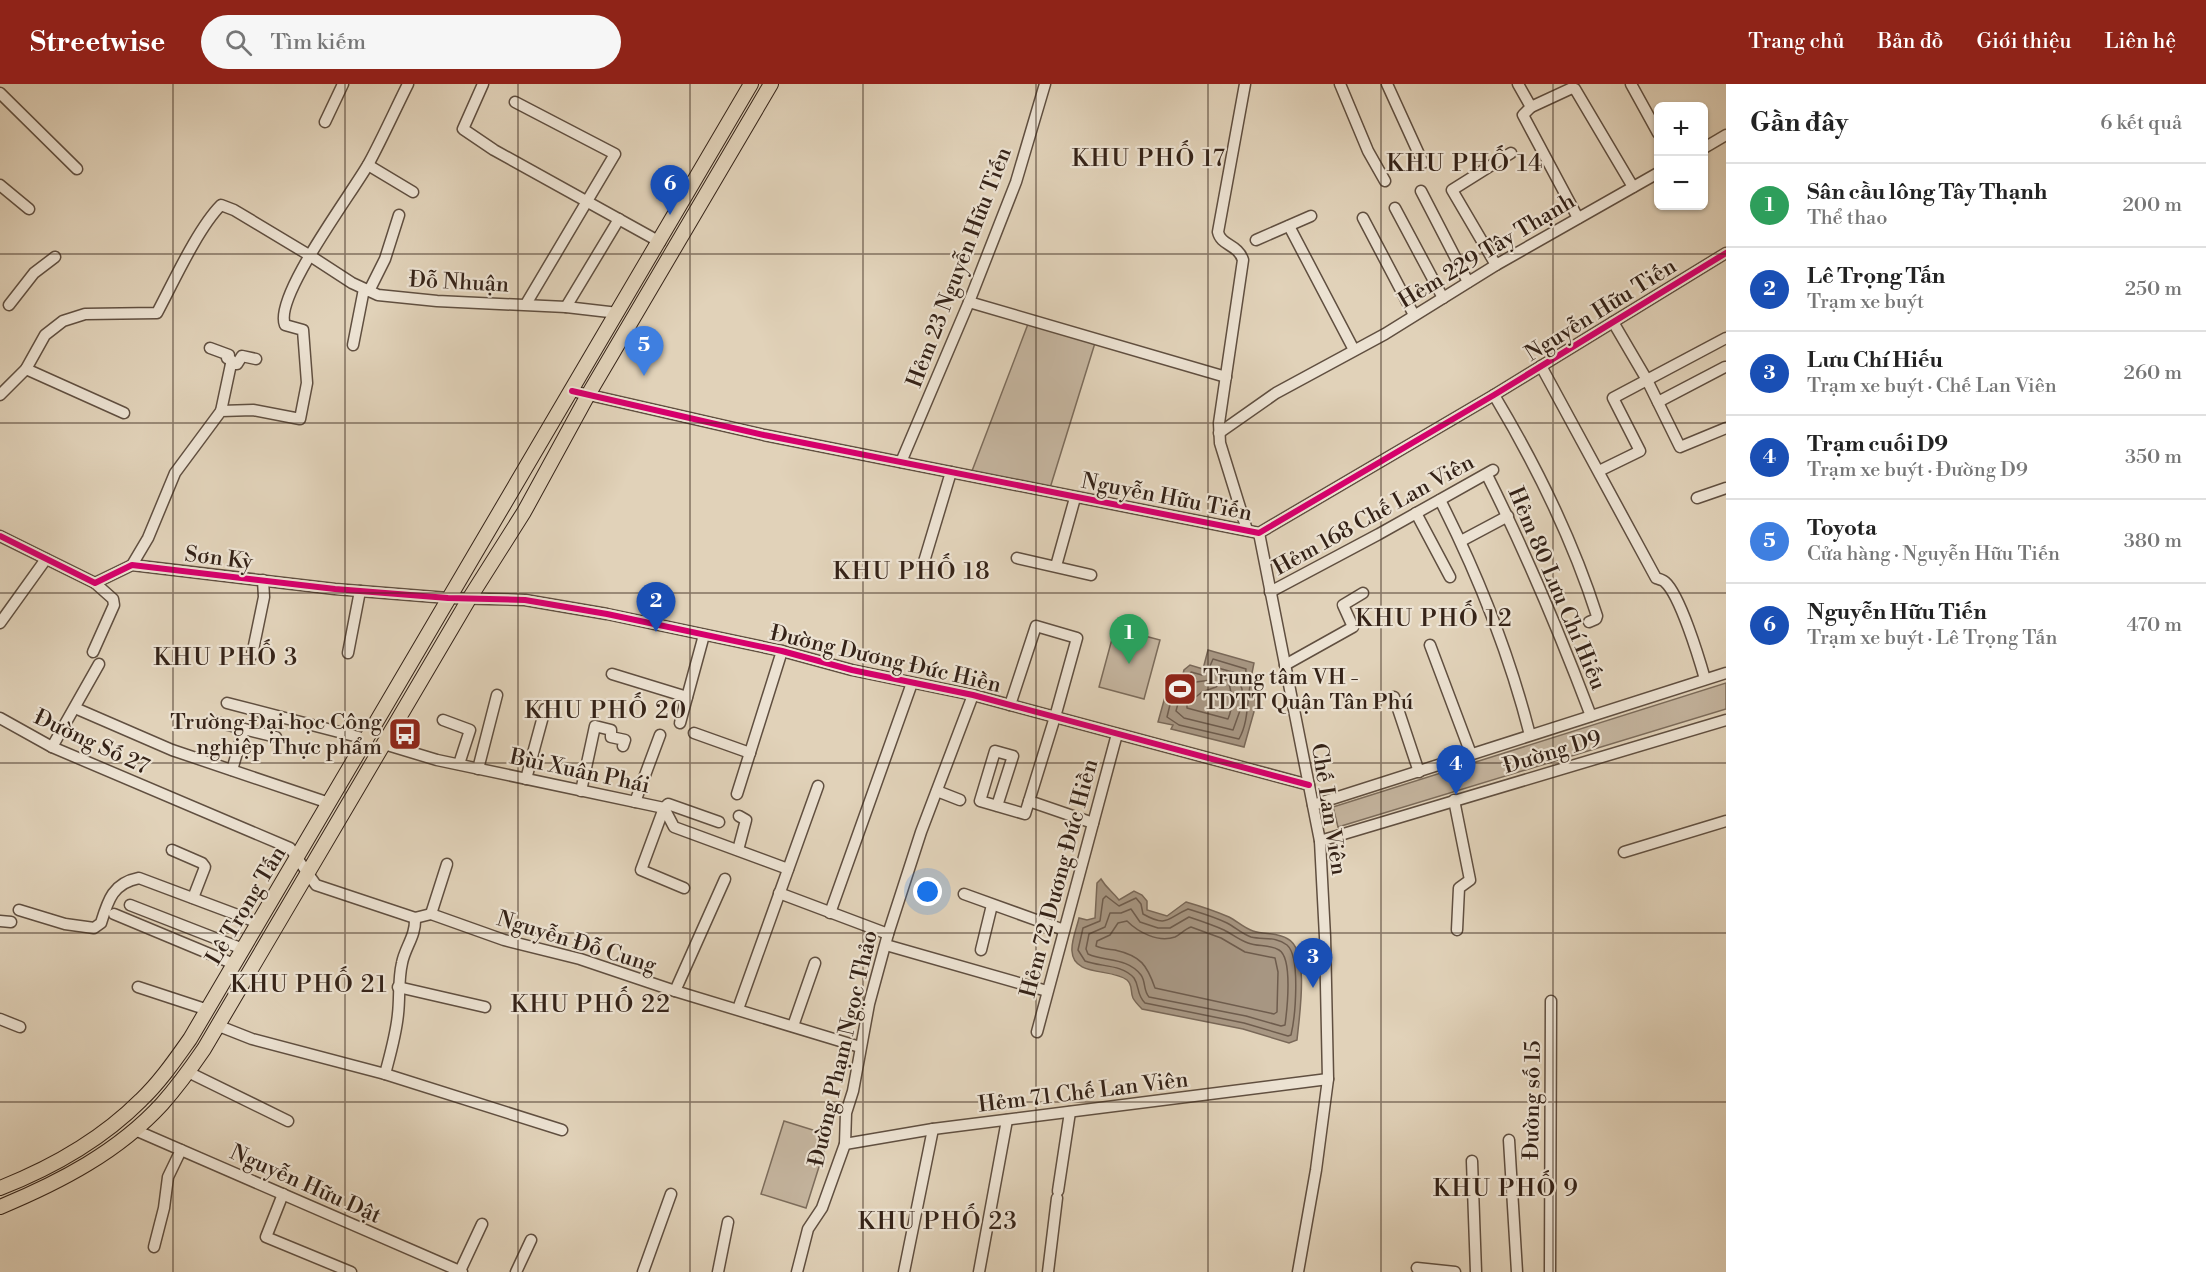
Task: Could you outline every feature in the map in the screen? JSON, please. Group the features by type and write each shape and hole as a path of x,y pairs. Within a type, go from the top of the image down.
{"main road":[{"name":"Lê Trọng Tấn","path":"0,1188 57,1161 122,1118 163,1075 208,1010 751,84"},
{"name":"Lê Trọng Tấn","path":"0,1207 38,1191 106,1152 135,1130 162,1104 188,1072 219,1026 469,599 524,512 588,395 771,84"}],"street":[{"path":"325,122 343,84"},
{"path":"220,411 253,410 300,419 306,383 303,330 285,325 283,320 300,270 368,165 408,84"},
{"path":"483,84 463,129 494,150 660,242"},
{"name":"Hẻm 23 Nguyễn Hữu Tiến","path":"901,462 969,302 1016,182 1045,84"},
{"path":"1245,84 1218,232 1222,241 1237,249 1243,260 1219,433 1247,530"},
{"path":"1386,84 1423,163"},
{"path":"1518,84 1531,107"},
{"path":"1631,84 1654,124"},
{"path":"1342,85 1368,151 1385,181"},
{"path":"1578,218 1523,115 1531,107 1572,87 1575,89 1633,187"},
{"path":"0,93 77,170"},
{"path":"515,102 615,154 526,304"},
{"path":"1708,146 1726,135"},
{"path":"1496,265 1452,190 1511,153"},
{"path":"368,165 413,192"},
{"name":"Hẻm 229 Tây Thạnh","path":"1219,433 1276,393 1654,176"},
{"path":"0,185 29,209"},
{"path":"1421,191 1468,282"},
{"name":"Đỗ Nhuận","path":"26,369 45,335 63,321 85,314 157,313 213,212 221,205 234,210 309,255 352,284 378,295 437,301 526,304 618,313"},
{"path":"1395,208 1443,298"},
{"path":"353,345 366,290 385,259 399,215"},
{"path":"1256,240 1311,216"},
{"path":"1363,218 1414,315"},
{"path":"566,307 619,219"},
{"path":"1289,226 1354,350"},
{"name":"Nguyễn Hữu Tiến","path":"572,391 764,435 1259,533 1494,395 1726,253"},
{"path":"9,305 34,273 55,257"},
{"path":"969,302 1226,377"},
{"path":"1613,322 1647,380 1680,447 1726,428"},
{"path":"1599,471 1640,451 1613,398 1726,338"},
{"path":"95,583 132,565 148,538 176,473 220,411 231,360 227,358 229,355 210,348"},
{"path":"231,364 237,364 242,356 256,360"},
{"path":"1541,366 1656,578 1665,582 1678,604 1705,679"},
{"path":"1658,402 1725,367"},
{"path":"0,395 26,369 124,413"},
{"path":"1494,395 1524,446 1567,533 1597,616 1589,622"},
{"path":"923,565 951,472"},
{"name":"Hẻm 168 Chế Lan Viên","path":"1270,592 1490,472"},
{"name":"Hẻm 80 Lưu Chí Hiếu","path":"1490,472 1563,642 1591,716"},
{"path":"1697,498 1726,488"},
{"path":"1056,566 1075,498"},
{"path":"1440,500 1481,586 1516,682 1530,735"},
{"path":"1416,513 1450,577"},
{"path":"1461,541 1508,516"},
{"name":"Chế Lan Viên","path":"1259,533 1320,840 1328,1079 1316,1170 1298,1272"},
{"path":"0,536 95,583 113,599 114,605 93,652"},
{"path":"1017,558 1091,575"},
{"path":"0,623 46,559"},
{"name":"Sơn Kỳ","path":"132,565 360,591 448,598"},
{"path":"252,655 264,597 263,580"},
{"path":"348,652 360,591"},
{"path":"1285,665 1353,627 1343,605 1363,593"},
{"name":"Đường Dương Đức Hiền","path":"448,598 525,600 607,614 782,651 852,670 973,695 1309,785"},
{"path":"997,806 1013,756 995,751 980,801 997,806 1025,814 1077,638 1036,626 1010,705"},
{"path":"680,723 704,635"},
{"path":"1430,645 1471,754"},
{"path":"737,794 782,651"},
{"path":"52,747 99,664"},
{"path":"1313,805 1726,673"},
{"path":"612,674 687,697"},
{"path":"830,913 912,683"},
{"path":"478,769 497,695"},
{"name":"Đường Phạm Ngọc Thảo","path":"797,1272 808,1229 822,1208 845,1144 846,1113 853,1090 869,1004 887,940 937,791 973,695"},
{"path":"1394,698 1419,772"},
{"path":"227,703 366,739"},
{"path":"75,708 172,750 329,803"},
{"path":"526,779 545,709"},
{"name":"Đường Số 27","path":"0,718 52,747 290,848 297,858"},
{"path":"443,720 470,730 459,765"},
{"name":"Đường D9","path":"1320,840 1726,720"},
{"path":"216,722 276,737"},
{"path":"581,790 596,726 611,730 611,737 625,740 622,746"},
{"path":"232,770 244,729"},
{"path":"694,733 750,753"},
{"name":"Hẻm 72 Dương Đức Hiền","path":"1037,1032 1118,734"},
{"path":"635,802 660,735"},
{"name":"Bùi Xuân Phái","path":"384,744 459,765 664,808 674,827 788,869"},
{"path":"738,1009 818,786"},
{"path":"937,791 960,800"},
{"path":"1029,801 1093,823"},
{"path":"1454,801 1470,880 1459,888 1457,930"},
{"path":"684,888 641,870 664,808 668,804 719,822"},
{"path":"738,850 746,820 739,816"},
{"path":"1624,852 1726,821"},
{"path":"172,850 202,863 205,867 193,898"},
{"path":"297,858 316,885 415,918 430,914 447,864"},
{"path":"19,910 65,924 94,928 101,923 109,897 128,880 139,878 259,924"},
{"path":"675,991 725,879"},
{"path":"778,893 830,913 887,940 1047,991"},
{"path":"964,894 1064,930"},
{"path":"130,905 243,949"},
{"path":"981,950 992,905"},
{"path":"114,914 234,964"},
{"name":"Nguyễn Đỗ Cung","path":"430,914 504,940 580,959 675,991 860,1047"},
{"path":"386,1074 398,1014 398,987 402,960 410,945 415,918"},
{"path":"793,1026 815,963"},
{"path":"138,987 208,1010"},
{"path":"398,987 484,1007"},
{"name":"Đường số 15","path":"1550,1272 1551,1001"},
{"path":"0,1019 20,1027"},
{"path":"219,1026 252,1039 386,1074 562,1130"},
{"path":"188,1072 288,1120"},
{"name":"Hẻm 71 Chế Lan Viên","path":"845,1144 933,1129 1328,1079"},
{"path":"1048,1272 1070,1112"},
{"path":"979,1272 1007,1120"},
{"path":"904,1272 933,1129"},
{"name":"Nguyễn Hữu Dật","path":"135,1130 461,1272"},
{"path":"1509,1140 1517,1272"},
{"path":"154,1247 164,1208 168,1178 181,1150"},
{"path":"1472,1161 1476,1272"},
{"path":"283,1194 266,1237 351,1272"},
{"path":"643,1272 671,1194"},
{"path":"718,1272 728,1222"},
{"path":"461,1272 482,1224"},
{"path":"516,1272 531,1240"},
{"path":"1417,1268 1455,1272"}],"shaded area":[{"path":"1028,324 1095,343 1050,488 972,471"},
{"path":"1115,628 1160,640 1144,699 1099,687"},
{"path":"1726,683 1726,709 1338,827 1333,807"},
{"path":"784,1121 829,1135 806,1208 761,1194"}],"water":[{"path":"1208,650 1254,663 1251,678 1258,681 1254,699 1257,701 1244,747 1171,729 1173,725 1158,722 1170,679 1181,682 1184,670 1190,665 1203,669"},
{"path":"1101,879 1119,900 1134,891 1142,895 1147,901 1147,910 1167,916 1186,902 1229,917 1253,931 1279,935 1288,939 1295,946 1301,970 1302,986 1297,1040 1289,1043 1243,1029 1142,1009 1133,998 1127,980 1079,965 1072,951 1074,934 1079,918 1087,920 1095,918 1097,883"}],"cycle path":[{"path":"572,391 764,435 1259,533 1494,395 1726,253"},
{"path":"0,536 95,583 132,565 335,589 448,598 525,600 607,614 973,695 1309,785"}],"place":[{"name":"Nguyễn Hữu Tiến","path":"670,215"},
{"name":"Toyota","path":"644,376"},
{"name":"Lê Trọng Tấn","path":"656,632"},
{"name":"Sân cầu lông Tây Thạnh","path":"1129,664"},
{"name":"Trung tâm VH - TDTT Quận Tân Phú","path":"1180,689"},
{"name":"Trường Đại học Công nghiệp Thực phẩm","path":"405,734"},
{"name":"Trạm cuối D9","path":"1456,795"},
{"name":"Lưu Chí Hiếu","path":"1313,988"}],"district":[{"name":"KHU PHỐ 17","path":"1149,158"},
{"name":"KHU PHỐ 14","path":"1465,163"},
{"name":"KHU PHỐ 18","path":"912,571"},
{"name":"KHU PHỐ 12","path":"1434,618"},
{"name":"KHU PHỐ 3","path":"226,657"},
{"name":"KHU PHỐ 20","path":"606,710"},
{"name":"KHU PHỐ 21","path":"309,984"},
{"name":"KHU PHỐ 22","path":"591,1004"},
{"name":"KHU PHỐ 9","path":"1506,1188"},
{"name":"KHU PHỐ 23","path":"938,1221"}]}
